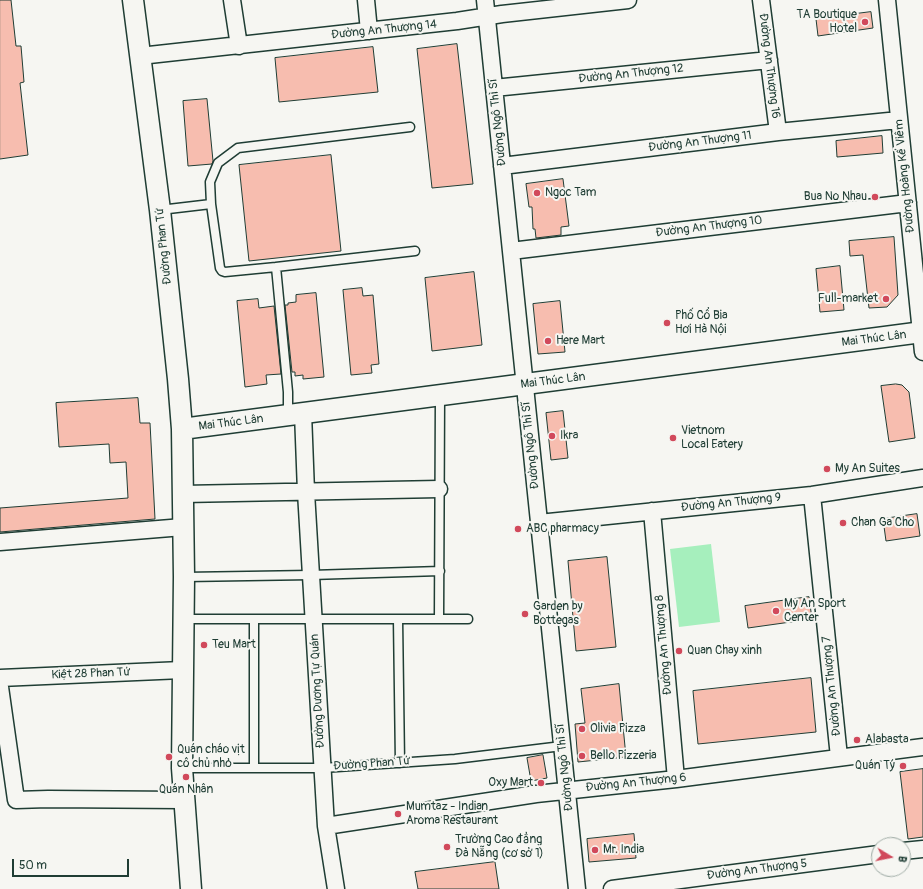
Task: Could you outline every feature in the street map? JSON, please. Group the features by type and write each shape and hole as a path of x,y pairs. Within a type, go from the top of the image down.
{"street":[{"name":"Đường Phan Tứ","path":"133,0 160,210 182,429 184,577 182,768 183,800 191,889"},
{"path":"232,0 239,46"},
{"path":"366,0 369,31"},
{"name":"Đường Ngô Thì Sĩ","path":"485,0 577,889"},
{"name":"Đường An Thượng 14","path":"140,56 457,21 487,16 628,0"},
{"name":"Đường An Thượng 16","path":"761,0 778,132"},
{"name":"Đường Hoàng Kế Viêm","path":"886,0 923,352"},
{"name":"Đường An Thượng 12","path":"494,88 769,60"},
{"name":"Đường An Thượng 11","path":"502,166 778,132 899,120"},
{"name":"Đường An Thượng 10","path":"511,251 908,203"},
{"name":"Mai Thúc Lân","path":"182,429 922,332"},
{"name":"Đường Dương Tự Quán","path":"295,414 306,492 326,826 336,889"},
{"name":"Đường An Thượng 9","path":"539,523 812,495 923,478"},
{"path":"183,494 439,489"},
{"name":"Đường An Thượng 7","path":"812,495 839,757"},
{"name":"Đường An Thượng 8","path":"652,511 676,779"},
{"path":"0,542 183,527"},
{"name":"Kiệt 28 Phan Tứ","path":"0,678 182,670"},
{"path":"0,687 16,800 183,800"},
{"name":"Đường An Thượng 6","path":"326,826 567,790 676,779 923,746"},
{"path":"911,850 923,849"},
{"name":"Đường An Thượng 5","path":"612,889 871,855"}],"lane":[{"path":"410,127 238,148 218,163 210,182 211,204 220,268 222,271 225,272 415,251"},
{"path":"160,210 211,204"},
{"path":"276,266 288,392 295,414"},
{"path":"439,619 440,396"},
{"path":"184,577 440,571"},
{"path":"183,619 468,619"},
{"path":"254,619 254,768"},
{"path":"398,619 400,763"},
{"name":"Đường Phan Tứ","path":"182,768 323,768 455,759 562,746"}],"green space":[{"path":"711,544 720,622 679,627 670,549"}],"building":[{"path":"0,0 11,0 16,46 21,46 24,82 20,83 28,155 0,159"},
{"path":"871,12 873,28 818,36 816,19"},
{"path":"457,44 473,184 432,188 417,49"},
{"path":"373,47 378,92 279,102 275,58"},
{"path":"207,99 213,161 212,164 188,166 183,101"},
{"path":"882,136 883,153 837,157 836,141"},
{"path":"331,155 341,251 249,261 239,165"},
{"path":"563,179 569,226 561,227 561,235 536,238 535,229 533,229 532,207 529,207 526,184"},
{"path":"894,237 898,295 887,307 869,308 863,255 850,256 849,241"},
{"path":"840,266 844,310 820,312 816,269"},
{"path":"474,272 482,345 432,351 425,278"},
{"path":"362,288 363,296 373,295 379,364 371,365 372,373 351,375 343,290"},
{"path":"316,293 324,377 303,379 303,375 295,376 295,372 292,372 285,305 296,302 296,295"},
{"path":"258,299 259,308 274,306 281,374 266,375 267,384 245,387 237,301"},
{"path":"560,301 565,352 538,354 533,304"},
{"path":"896,384 902,385 909,392 915,438 889,442 881,386"},
{"path":"138,398 140,423 150,423 155,519 0,532 0,508 128,498 126,462 110,463 109,444 59,447 56,403"},
{"path":"563,411 568,458 551,460 546,413"},
{"path":"917,514 920,536 886,541 883,519"},
{"path":"607,557 616,647 576,651 568,561"},
{"path":"809,597 812,619 748,628 745,606"},
{"path":"811,678 816,732 698,744 693,691"},
{"path":"619,684 626,757 578,762 575,724 585,723 581,689"},
{"path":"543,755 547,778 531,781 527,758"},
{"path":"923,769 923,837 911,839 911,837 908,837 900,772"},
{"path":"634,834 636,858 589,862 587,839"},
{"path":"495,862 499,889 418,889 415,872"}],"place":[{"name":"TA Boutique Hotel","path":"865,22"},
{"name":"Ngoc Tam","path":"537,193"},
{"name":"Bua No Nhau","path":"875,197"},
{"name":"Full-market","path":"886,299"},
{"name":"Phố Cổ Bia Hơi Hà Nội","path":"667,323"},
{"name":"Here Mart","path":"548,341"},
{"name":"Ikra","path":"552,436"},
{"name":"Vietnom Local Eatery","path":"673,438"},
{"name":"My An Suites","path":"827,469"},
{"name":"Chan Ga Cho","path":"843,523"},
{"name":"ABC pharmacy","path":"518,529"},
{"name":"My An Sport Center","path":"776,611"},
{"name":"Garden by Bottegas","path":"525,614"},
{"name":"Teu Mart","path":"204,645"},
{"name":"Quan Chay xinh","path":"679,651"},
{"name":"Olivia Pizza","path":"582,729"},
{"name":"Alabasta","path":"857,740"},
{"name":"Bello Pizzeria","path":"582,756"},
{"name":"Quán cháo vịt cô chủ nhỏ","path":"169,757"},
{"name":"Quán Tý","path":"903,766"},
{"name":"Quán Nhân","path":"186,777"},
{"name":"Oxy Mart","path":"541,783"},
{"name":"Mumtaz - Indian Aroma Restaurant","path":"398,814"},
{"name":"Trường Cao đẳng Đà Nẵng (cơ sở 1)","path":"447,847"},
{"name":"Mr. India","path":"595,850"}]}
